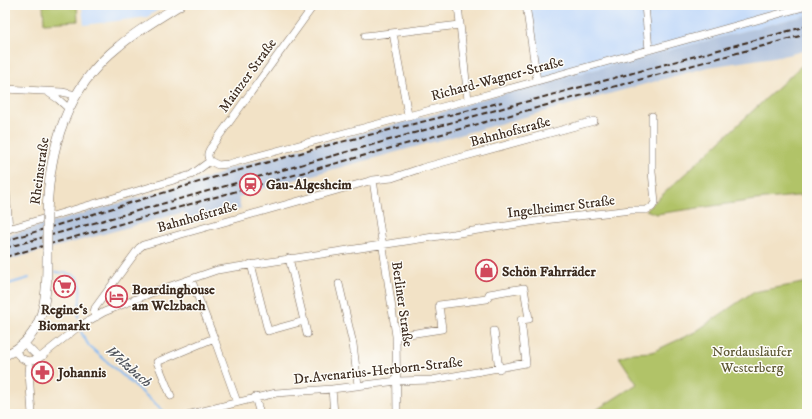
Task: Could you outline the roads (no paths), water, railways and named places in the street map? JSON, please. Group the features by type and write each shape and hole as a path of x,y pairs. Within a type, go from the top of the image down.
{"main road":[{"name":"Rheinstraße","path":"5,355 24,343 32,334 44,304 47,289 47,214 49,184 54,150 61,127 69,109 76,96 95,69 117,47 134,34 180,5"}],"street":[{"name":"Mainzer Straße","path":"210,161 208,158 208,153 212,146 314,5"},
{"path":"458,5 468,100"},
{"path":"526,5 537,81"},
{"path":"645,5 649,50"},
{"name":"Richard-Wagner-Straße","path":"210,161 218,165 228,164 649,50 791,8 807,6"},
{"path":"364,36 460,25"},
{"path":"393,33 408,115"},
{"path":"5,89 62,92 76,96"},
{"path":"47,92 54,95 69,109"},
{"name":"Ingelheimer Straße","path":"96,317 156,291 217,270 544,220 631,210 646,210 652,207 655,202 652,172 652,116"},
{"name":"Bahnhofstraße","path":"96,317 94,312 95,308 143,244 373,180 392,178 422,168 594,121"},
{"path":"5,179 7,230 191,175 210,161"},
{"path":"373,180 381,245"},
{"name":"Berliner Straße","path":"381,245 396,336 397,414"},
{"path":"289,258 307,334"},
{"path":"252,264 268,330 304,321"},
{"path":"191,279 237,402"},
{"path":"339,284 353,344 358,385"},
{"name":"Dr.Avenarius-Herborn-Straße","path":"191,414 276,393 332,389 397,381 432,380 526,363 521,320 529,319 524,288 489,294 486,299 439,305 442,329 396,336"},
{"path":"30,362 43,356 78,327 96,317"},
{"path":"494,331 499,368"},
{"path":"171,396 157,362 214,338"},
{"path":"24,343 36,356 43,356"},
{"path":"14,350 18,356 30,362"},
{"path":"30,362 29,373 32,414"},
{"path":"332,389 334,414"},
{"path":"255,398 260,414"}],"waterway":[{"name":"Welzbach","path":"56,272 73,275 79,280 80,290 78,317"},
{"name":"Welzbach","path":"5,285 29,278"},
{"name":"Welzbach","path":"81,332 89,346 167,414"}],"railway":[{"path":"5,248 503,108 807,26"},
{"path":"5,257 506,116 807,34"},
{"path":"5,241 212,178 329,145 502,102"}],"place":[{"name":"Gau-Algesheim","path":"251,184"},
{"name":"Schön Fahrräder","path":"486,271"},
{"name":"Regine‘s Biomarkt","path":"64,287"},
{"name":"Boardinghouse am Welzbach","path":"116,297"},
{"name":"Johannis","path":"42,372"}],"park label":[{"name":"Nordausläufer Westerberg","path":"752,360"}]}
